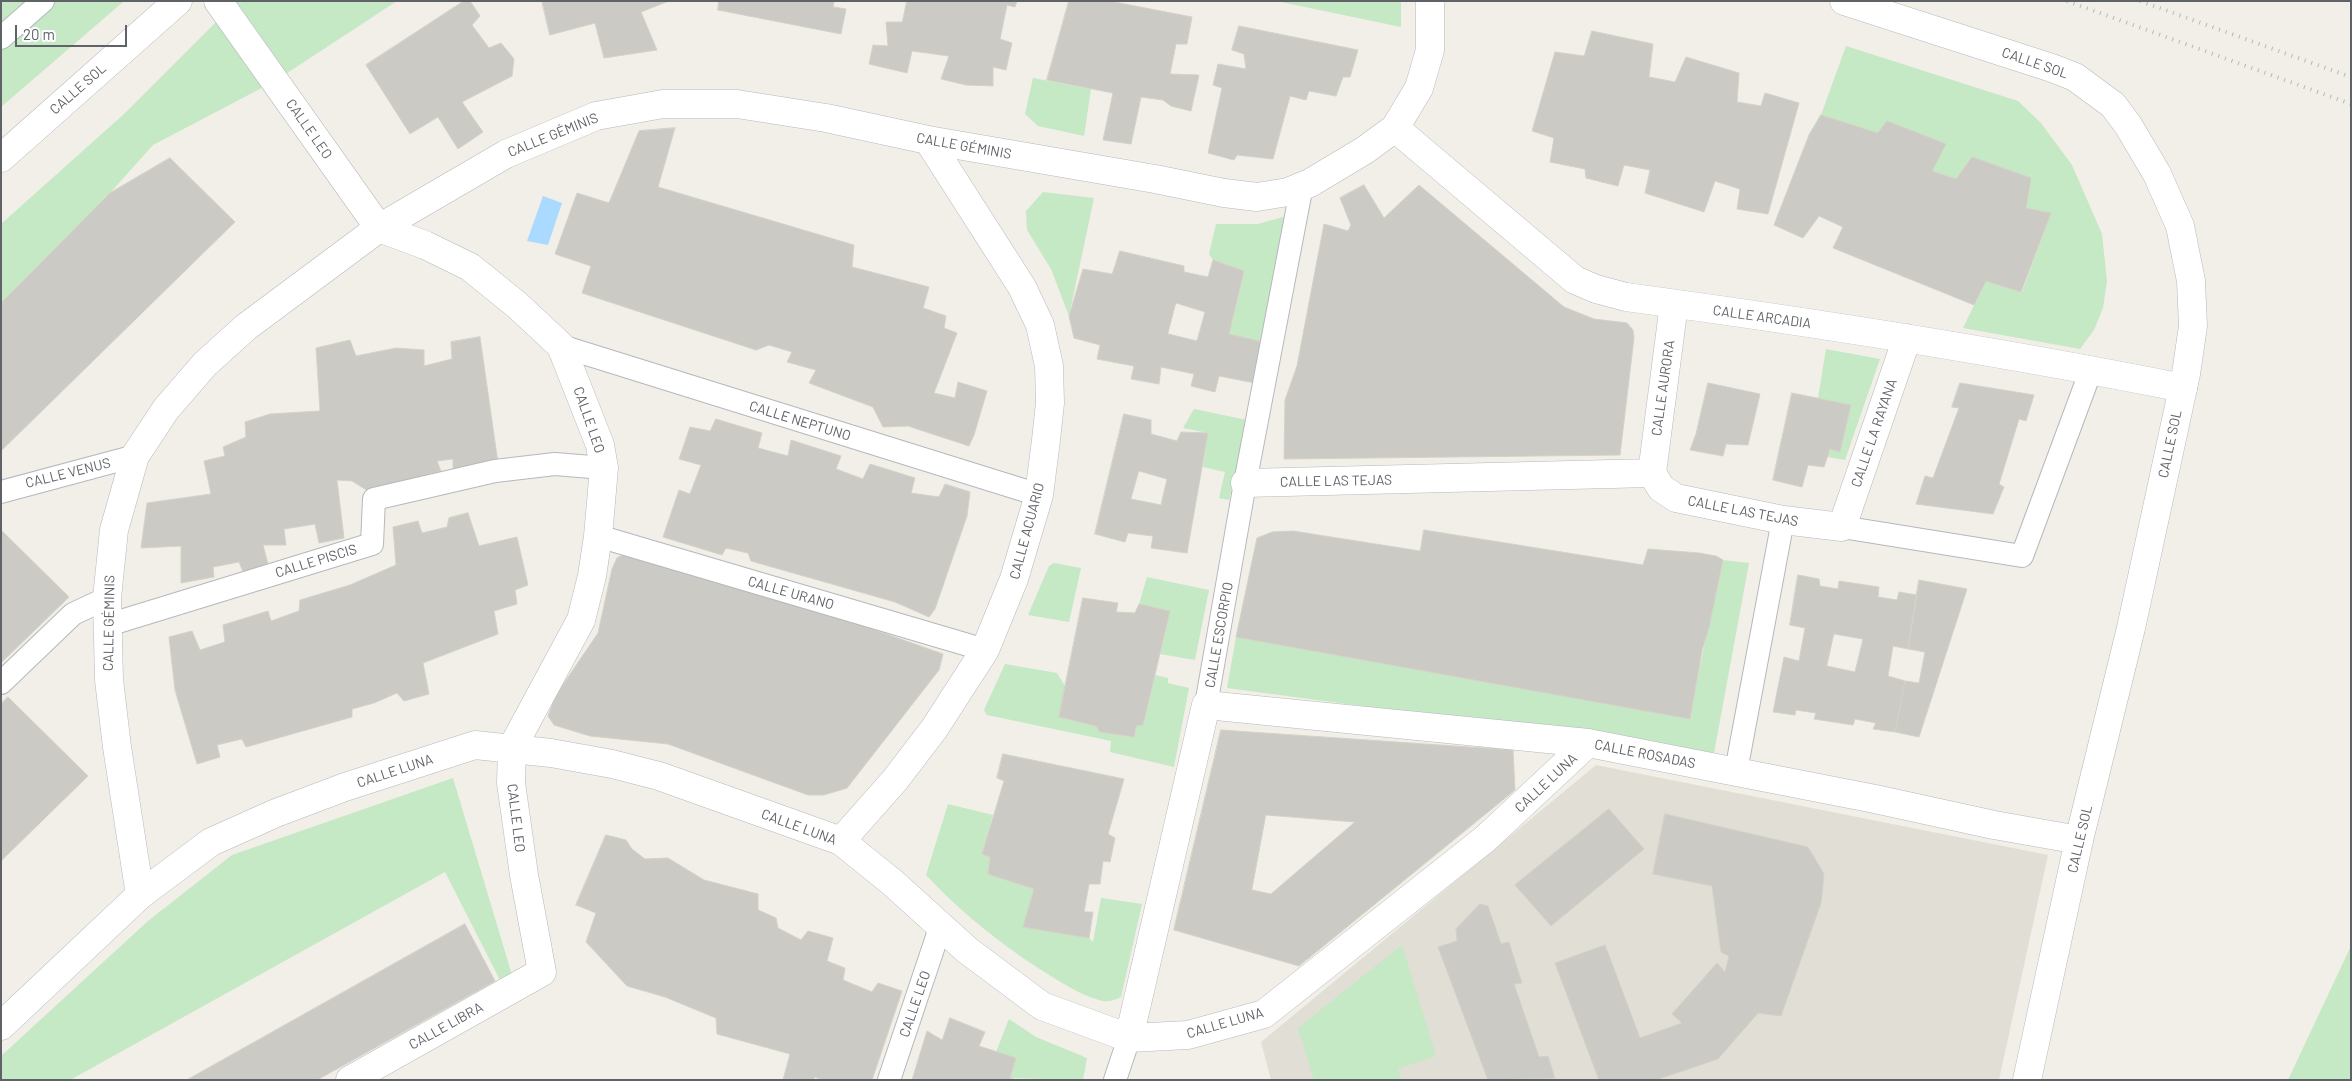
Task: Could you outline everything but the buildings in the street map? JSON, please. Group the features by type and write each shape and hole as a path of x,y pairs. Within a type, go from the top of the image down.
{"street":[{"path":"1,38 44,1"},
{"name":"CALLE SOL","path":"1,158 178,1"},
{"name":"CALLE LEO","path":"218,1 379,228 425,245 470,267 517,305 561,346 600,445 604,468 598,536 592,576 581,620 512,748 511,783 524,875 542,972"},
{"name":"CALLE GÉMINIS","path":"140,895 117,747 109,680 108,612 114,530 135,456 166,409 205,364 246,327 379,228 506,154 596,116 664,104 737,104 826,118 928,140 1232,194 1256,197 1288,192 1366,150 1395,128 1419,88 1430,50 1430,1"},
{"name":"CALLE SOL","path":"1844,1 2052,68 2075,77 2113,105 2128,125 2157,174 2180,226 2191,281 2193,326 2182,388 2131,628 2079,840 2027,1080"},
{"name":"CALLE ARCADIA","path":"1395,128 1575,280 1596,289 1626,297 1906,338 2182,388"},
{"name":"CALLE ACUARIO","path":"842,841 895,780 934,729 985,650 1014,580 1039,495 1050,403 1049,366 1040,325 1022,287 928,140"},
{"name":"CALLE ESCORPIO","path":"1114,1080 1129,1038 1206,705 1245,483 1302,185"},
{"name":"CALLE AURORA","path":"1652,473 1674,304"},
{"name":"CALLE LA RAYANA","path":"1842,527 1906,338"},
{"name":"CALLE NEPTUNO","path":"561,346 1039,495"},
{"name":"CALLE LAS TEJAS","path":"1245,483 1652,473 1661,488 1676,498 1782,520 1842,527 2022,556 2090,370"},
{"name":"CALLE VENUS","path":"1,492 135,456"},
{"name":"CALLE PISCIS","path":"108,612 372,544 374,499 495,471 555,464 604,468"},
{"path":"1736,771 1782,520"},
{"name":"CALLE URANO","path":"598,536 985,650"},
{"path":"1,683 73,614 108,612"},
{"name":"CALLE ROSADAS","path":"1206,705 1588,743 1736,771 1994,825 2079,840"},
{"name":"CALLE LUNA","path":"1,1026 140,895 211,842 276,813 344,787 475,745 512,748 612,764 659,776 842,841 893,883 940,928 1042,1006 1129,1038 1188,1035 1264,1014 1486,839 1588,743"},
{"name":"CALLE LEO","path":"889,1080 940,928"},
{"name":"CALLE LIBRA","path":"350,1080 542,972"}],"shaded area":[{"path":"1596,765 2048,855 1999,1080 1271,1080 1261,1042"}],"green space":[{"path":"1,1 123,1 123,2 1,107"},
{"path":"237,1 397,1 275,81 153,145 110,193 1,303 1,224 124,114"},
{"path":"1276,1 1401,1 1401,27"},
{"path":"1846,46 2018,101 2041,123 2072,165 2102,234 2107,281 2103,308 2094,330 2080,349 1963,328 1986,281 2022,292 2051,213 2026,208 1972,157 1956,179 1932,171 1878,133 1821,115"},
{"path":"1033,78 1091,89 1084,136 1038,126 1025,114"},
{"path":"1043,192 1094,198 1069,316 1051,269 1027,230 1026,211"},
{"path":"1290,215 1263,342 1229,334 1244,271 1213,260 1209,254 1216,224 1258,224"},
{"path":"1826,349 1880,359 1845,460 1827,457 1830,449 1840,452 1851,405 1818,398"},
{"path":"1194,409 1247,420 1229,500 1219,498 1225,472 1203,467 1208,433 1183,428"},
{"path":"1723,560 1749,563 1714,753 1227,688 1236,637 1690,719"},
{"path":"1054,563 1081,568 1069,622 1028,615 1049,566"},
{"path":"1147,577 1209,590 1195,660 1160,654 1170,611 1139,604"},
{"path":"1005,664 1057,673 1065,686 1059,717 1096,726 1100,732 1134,737 1136,726 1143,725 1155,675 1168,678 1168,683 1189,688 1174,767 1110,752 1111,741 987,715 984,710"},
{"path":"453,778 512,975 501,982 445,872 70,1080 1,1080 1,1056 148,921 232,855"},
{"path":"948,804 993,815 982,854 990,857 988,874 1034,889 1024,927 1089,938 1093,942 1101,898 1142,904 1121,997 1103,1001 1077,991 1054,978 987,931 955,904 926,875"},
{"path":"1402,945 1436,1056 1398,1069 1401,1080 1314,1080 1298,1028"},
{"path":"2351,946 2351,1080 2288,1080"},
{"path":"1009,1019 1036,1037 1087,1058 1083,1080 1010,1078 1016,1058 996,1052"}],"water":[{"path":"543,196 562,203 548,245 527,241"}],"railway":[{"path":"2067,1 2351,104"},
{"path":"2140,1 2351,77"}]}
